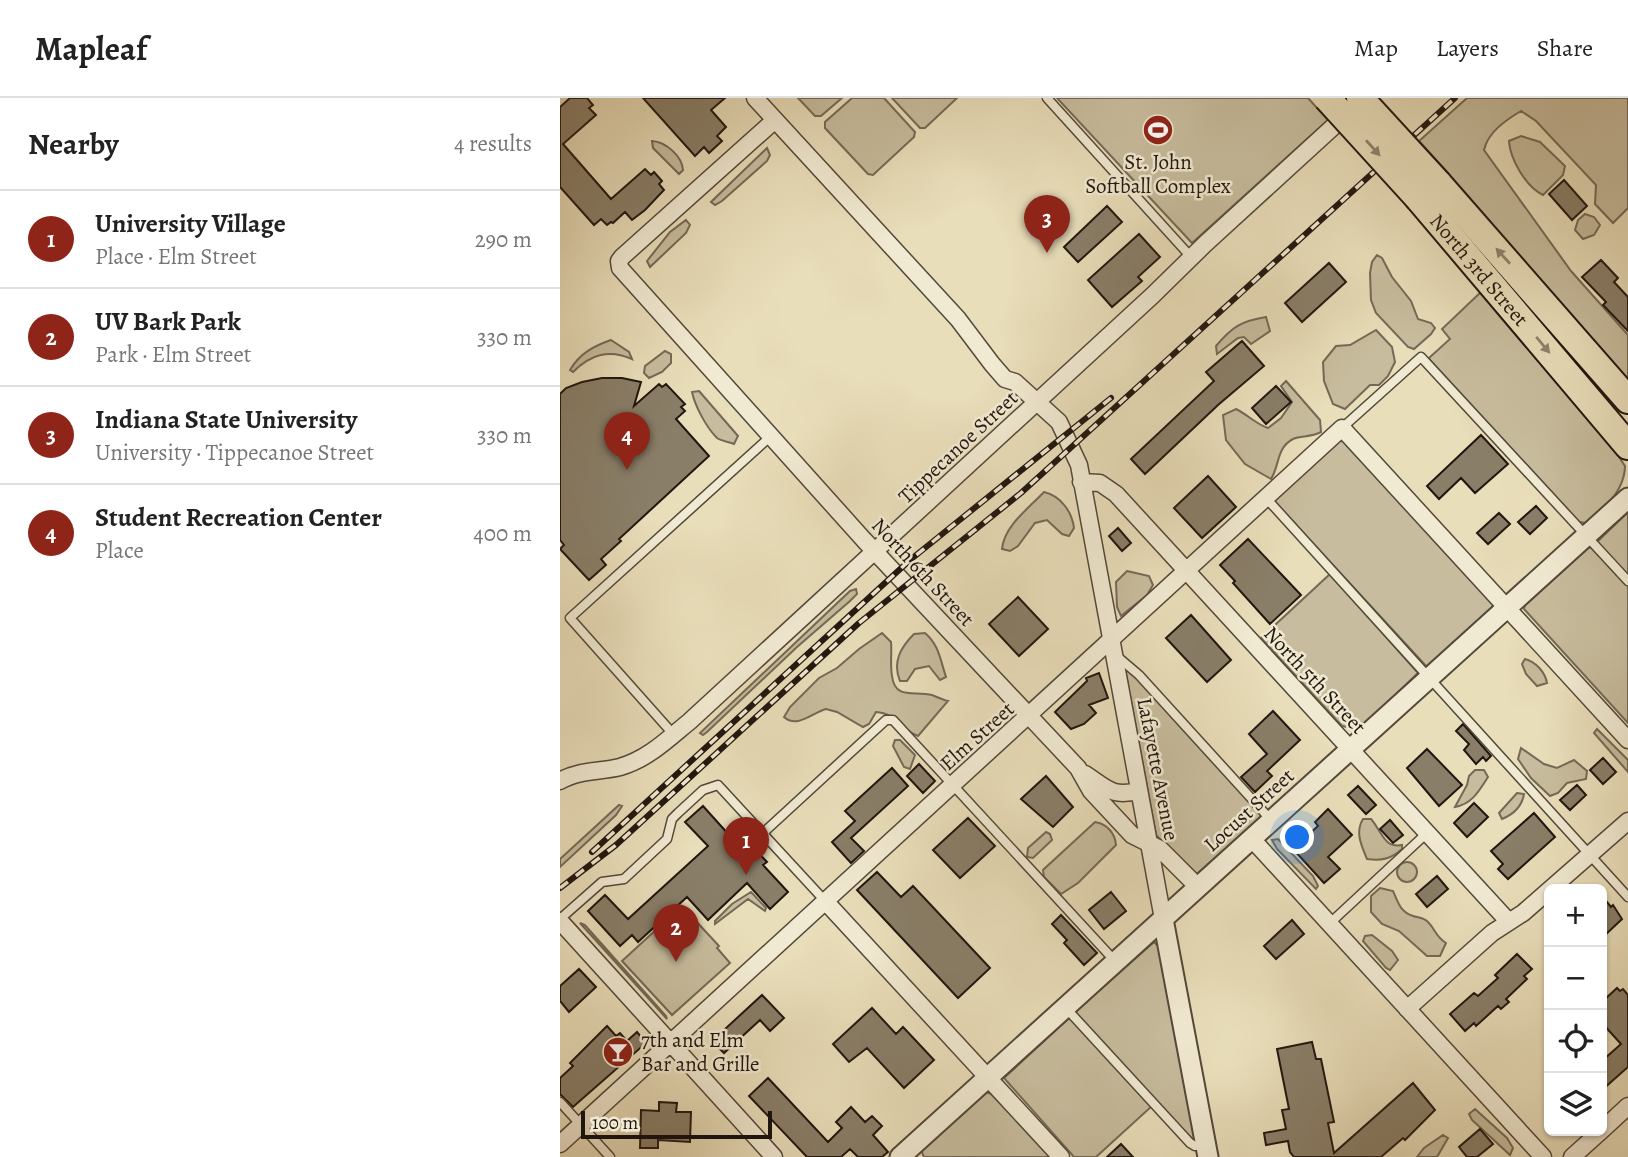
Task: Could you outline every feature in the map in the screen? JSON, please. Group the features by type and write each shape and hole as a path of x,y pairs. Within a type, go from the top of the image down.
{"highway":[{"name":"North 3rd Street","path":"1327,98 1429,191 1628,400"},
{"name":"North 3rd Street","path":"1357,98 1628,446"}],"street":[{"path":"755,98 958,320 1013,371 1016,382 1038,402"},
{"name":"Tippecanoe Street","path":"560,781 574,775 632,763 648,755 674,735 1333,127 1357,98"},
{"name":"North 6th Street","path":"775,120 622,257 619,264 625,275 875,551 1078,768 1091,791 1132,835 1160,849 1198,887"},
{"name":"Lafayette Avenue","path":"1038,402 1059,422 1079,465 1207,1151"},
{"path":"1342,428 1628,740"},
{"name":"Elm Street","path":"560,1144 1342,428"},
{"name":"North 5th Street","path":"1081,482 1100,482 1116,494 1509,922"},
{"name":"Locust Street","path":"911,1154 1065,1007 1628,498"},
{"path":"1078,768 1112,793 1139,792"},
{"path":"1408,1009 1492,933 1523,913 1628,821"},
{"path":"1251,838 1543,1157"},
{"path":"826,902 1061,1157"},
{"path":"560,920 774,1157"},
{"path":"1607,1125 1628,1106"},
{"path":"1572,1157 1595,1136"}],"lane":[{"path":"1047,98 1191,257"},
{"name":"Elm Street","path":"1342,428 1421,357 1587,536"},
{"path":"674,735 570,618 771,436"},
{"path":"1266,498 1628,897"},
{"path":"1587,536 1628,581"},
{"path":"1114,659 1119,658 1139,675 1271,820"},
{"path":"763,833 886,720 892,720 1116,962"},
{"path":"560,920 602,882 624,879 667,839 672,819 703,790 718,785 826,902"},
{"path":"1329,924 1427,832"},
{"path":"1065,1007 1190,1143 1207,1151"},
{"path":"560,1102 610,1157"}],"shaded area":[{"path":"798,98 842,98 821,116 815,116"},
{"path":"852,98 884,98 915,132 914,137 873,175 868,174 825,128 825,122"},
{"path":"892,98 957,98 925,128 920,128"},
{"path":"1057,98 1308,98 1328,120 1192,243"},
{"path":"1467,98 1628,98 1628,208 1613,223 1595,204 1596,185 1536,121 1521,111 1494,132 1484,150 1571,271 1628,335 1628,382 1419,141"},
{"path":"1521,136 1540,142 1565,166 1563,175 1543,195 1525,179 1512,156 1509,141"},
{"path":"652,141 663,144 676,155 683,170 679,174 653,148"},
{"path":"767,148 770,155 767,161 722,201 715,205 711,202"},
{"path":"1585,214 1594,217 1600,225 1594,235 1583,239 1575,230 1578,220"},
{"path":"686,220 690,225 686,233 650,267 647,261 670,232"},
{"path":"1377,255 1382,258 1392,277 1411,301 1418,319 1431,323 1435,328 1414,349 1408,347 1376,313 1371,300 1370,273 1372,262"},
{"path":"1482,291 1609,442 1625,466 1618,490 1607,505 1587,523 1579,522 1429,358 1450,339 1442,329"},
{"path":"1266,317 1270,331 1251,344 1244,337 1238,338 1217,354 1216,346 1232,330 1243,323"},
{"path":"1376,330 1392,347 1395,362 1388,376 1379,385 1370,385 1345,409 1333,404 1324,381 1323,362 1336,346 1350,345"},
{"path":"611,340 629,352 632,359 616,354 601,355 587,361 573,372 570,370 588,351"},
{"path":"665,351 671,354 671,363 662,372 649,378 644,373 645,366"},
{"path":"1286,381 1320,420 1321,432 1296,438 1288,443 1281,452 1271,479 1245,464 1226,440 1223,415 1236,409 1268,428 1281,418 1292,402 1281,386"},
{"path":"699,391 738,436 734,444 717,438 709,428 698,410 692,392"},
{"path":"1338,441 1343,441 1493,604 1492,608 1427,667 1274,501"},
{"path":"1044,492 1056,497 1071,516 1074,528 1069,536 1062,534 1047,520 1035,523 1018,546 1010,551 1002,549 1012,525"},
{"path":"1628,512 1628,578 1597,542"},
{"path":"1591,547 1628,586 1628,723 1524,609 1525,605"},
{"path":"1127,571 1149,576 1153,585 1147,595 1121,616 1117,607 1116,582"},
{"path":"1330,574 1418,673 1367,722 1352,728 1342,726 1261,638"},
{"path":"856,589 857,594 850,601 707,732 703,735 700,733 850,591"},
{"path":"882,633 891,642 891,672 897,689 907,693 932,695 948,701 918,736 889,715 876,712 869,724 863,727 837,712 826,709 799,721 784,717 790,707 819,678 837,668"},
{"path":"925,633 936,647 946,677 940,680 929,666 915,669 907,681 900,681 897,661 905,644 914,634"},
{"path":"1525,659 1539,668 1547,683 1537,686 1526,674 1522,664"},
{"path":"1127,668 1262,816 1197,874 1192,873 1156,835 1125,669"},
{"path":"1597,729 1628,760 1628,772 1594,733"},
{"path":"895,740 900,740 915,755 910,769 904,767 893,746"},
{"path":"1521,748 1544,764 1557,768 1574,760 1587,771 1586,779 1567,783 1558,793 1550,796 1531,778 1518,759"},
{"path":"1475,770 1484,770 1488,777 1471,800 1455,807 1469,776"},
{"path":"1517,793 1524,794 1519,806 1502,819 1499,813"},
{"path":"619,805 622,806 616,815 560,867 560,859"},
{"path":"1363,819 1371,819 1387,841 1402,845 1402,849 1386,858 1367,859 1359,834"},
{"path":"1095,822 1110,830 1116,845 1078,883 1061,894 1044,877 1043,870"},
{"path":"1046,832 1052,840 1033,858 1027,857 1028,848"},
{"path":"1278,839 1313,876 1318,886 1316,889 1277,849 1272,840"},
{"path":"1407,862 1414,865 1417,872 1414,879 1407,882 1400,879 1397,872 1400,865"},
{"path":"1380,888 1393,891 1405,912 1424,919 1431,925 1446,943 1440,956 1427,956 1399,931 1382,924 1371,912 1371,896"},
{"path":"751,892 766,908 765,911 748,899 715,924 732,904"},
{"path":"682,906 719,946 717,948 730,963 672,1015 622,961"},
{"path":"580,923 585,925 667,1019"},
{"path":"1372,935 1392,951 1398,960 1390,970 1363,941 1365,936"},
{"path":"1154,942 1159,947 1196,1140 1194,1142 1076,1011"},
{"path":"1071,1019 1152,1106 1096,1157 1074,1157 1004,1078"},
{"path":"986,1092 991,1094 1051,1157 924,1157 921,1150"},
{"path":"1475,1109 1507,1138 1513,1148 1510,1155 1472,1120 1469,1114"},
{"path":"1443,1135 1448,1138 1437,1157 1417,1157 1424,1148"}],"building":[{"path":"570,98 587,98 593,105 589,108 596,115 563,144 611,199 645,169 651,175 654,172 662,181 659,184 664,190 632,220 625,212 613,223 607,225 601,219 594,225 560,187 560,107"},
{"path":"643,98 725,98 711,110 726,127 717,136 722,141 709,153 704,147 695,156"},
{"path":"1564,180 1587,206 1572,220 1549,194"},
{"path":"1107,206 1122,222 1078,262 1064,247"},
{"path":"1139,234 1160,257 1138,277 1142,281 1112,307 1088,280"},
{"path":"1601,260 1618,278 1614,282 1628,297 1628,331 1603,305 1606,302 1582,277"},
{"path":"1329,263 1346,282 1302,322 1285,303"},
{"path":"1242,341 1264,366 1145,474 1131,459 1214,381 1206,372"},
{"path":"602,378 641,382 634,406 659,384 662,387 666,384 685,404 681,407 685,411 676,419 709,456 619,539 621,541 601,559 606,565 589,580 560,549 564,545 560,540 560,394 566,388"},
{"path":"1276,386 1291,402 1266,424 1252,408"},
{"path":"1481,435 1508,464 1475,493 1461,478 1439,499 1427,486"},
{"path":"1208,476 1236,507 1202,538 1174,508"},
{"path":"1536,506 1547,518 1530,534 1518,522"},
{"path":"1499,513 1510,524 1488,544 1477,533"},
{"path":"1118,528 1131,543 1122,551 1109,536"},
{"path":"1248,539 1301,595 1270,624 1220,565"},
{"path":"1018,597 1048,629 1019,656 989,624"},
{"path":"1191,615 1231,660 1207,682 1166,638"},
{"path":"1099,673 1108,698 1089,705 1096,713 1084,724 1071,729 1055,712 1087,681 1086,678"},
{"path":"1273,711 1300,740 1267,771 1272,776 1255,792 1241,777 1267,754 1249,734"},
{"path":"1463,724 1491,756 1486,761 1483,757 1476,764 1464,750 1469,744 1456,731"},
{"path":"1427,749 1462,785 1439,806 1407,768"},
{"path":"1603,758 1616,772 1603,784 1590,770"},
{"path":"919,764 935,781 923,793 907,776"},
{"path":"892,768 908,786 851,838 864,851 851,863 832,842 855,821 845,811"},
{"path":"1046,776 1073,807 1053,827 1021,799"},
{"path":"1577,785 1586,795 1570,810 1560,800"},
{"path":"1358,786 1376,805 1366,814 1348,795"},
{"path":"1474,803 1488,817 1467,837 1454,823"},
{"path":"703,806 739,846 746,840 767,862 763,865 788,892 770,909 747,883 708,920 687,897 638,942 632,935 620,946 588,911 605,895 628,919 708,846 685,822"},
{"path":"1328,809 1352,835 1328,857 1340,869 1324,883 1293,849 1318,826 1315,822"},
{"path":"1534,813 1555,837 1508,879 1498,869 1503,864 1491,851"},
{"path":"968,818 995,846 960,878 933,850"},
{"path":"1390,820 1403,835 1393,843 1380,829"},
{"path":"877,872 901,897 913,886 990,968 958,998 857,890"},
{"path":"1437,876 1448,889 1427,907 1416,894"},
{"path":"1111,892 1126,911 1104,929 1089,910"},
{"path":"1607,902 1611,907 1613,905 1622,919 1607,933"},
{"path":"1061,915 1097,953 1084,965 1064,943 1067,940 1052,924"},
{"path":"1292,920 1304,934 1276,959 1264,946"},
{"path":"1517,954 1532,969 1524,976 1527,979 1506,999 1509,1002 1501,1009 1498,1006 1476,1026 1474,1023 1465,1031 1450,1014 1474,993 1478,996 1498,978 1495,975"},
{"path":"579,969 596,987 569,1012 560,1001 560,986"},
{"path":"1617,988 1620,991 1623,989 1628,995 1628,1067 1607,1086 1607,1057 1621,1044 1607,1029 1607,997"},
{"path":"762,995 784,1018 770,1031 760,1020 724,1053 712,1041"},
{"path":"872,1008 896,1034 903,1027 934,1060 904,1088 867,1048 849,1062 833,1044"},
{"path":"607,1026 616,1036 620,1033 627,1041 637,1032 646,1043 573,1107 560,1094 560,1078 573,1066 570,1063"},
{"path":"1312,1042 1316,1059 1321,1059 1334,1122 1328,1123 1334,1153 1413,1083 1435,1110 1405,1140 1403,1138 1381,1157 1294,1157 1288,1141 1266,1145 1264,1133 1286,1129 1282,1110 1289,1109 1277,1049"},
{"path":"768,1078 828,1142 842,1128 836,1122 851,1107 865,1122 872,1116 882,1126 873,1135 888,1152 882,1157 858,1157 850,1149 841,1157 807,1157 749,1096"},
{"path":"659,1102 677,1103 676,1112 691,1112 690,1142 658,1140 658,1148 640,1148 641,1110 659,1111"},
{"path":"1480,1129 1493,1144 1477,1157 1467,1157 1459,1147"},
{"path":"1121,1144 1133,1157 1107,1157"}],"railway":[{"path":"560,888 616,845 859,623 1021,493 1455,98"},
{"path":"592,852 910,560 1111,398"}],"place":[{"name":"St. John Softball Complex","path":"1158,130"},
{"name":"Indiana State University","path":"1047,253"},
{"name":"Student Recreation Center","path":"627,470"},
{"name":"University Village","path":"746,875"},
{"name":"UV Bark Park","path":"676,962"},
{"name":"7th and Elm Bar and Grille","path":"618,1052"}]}
